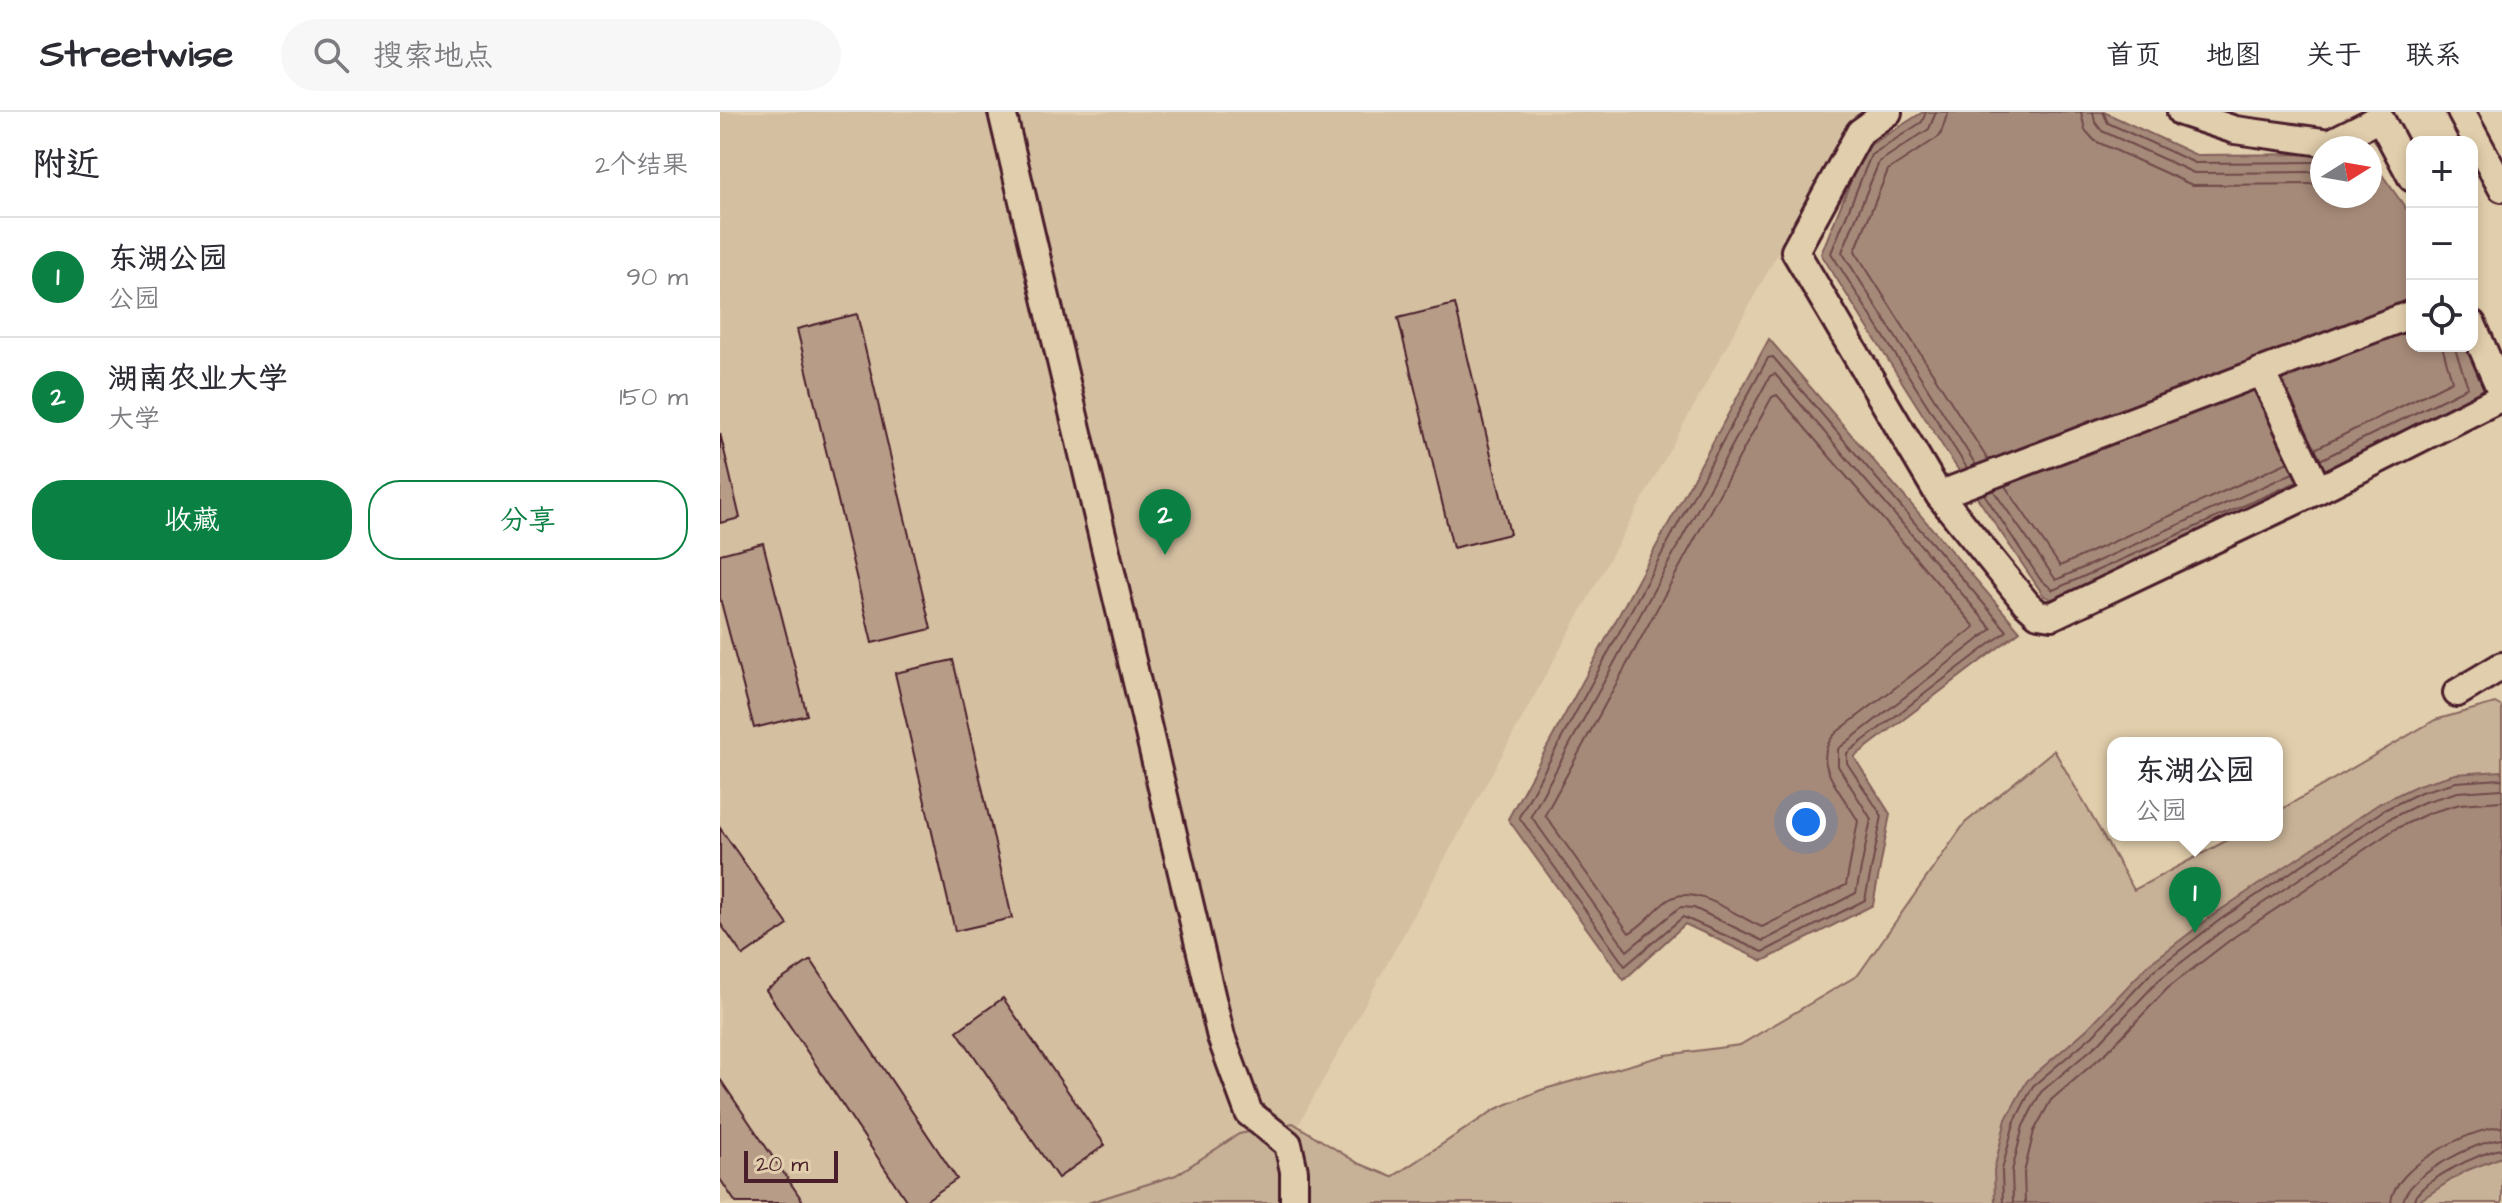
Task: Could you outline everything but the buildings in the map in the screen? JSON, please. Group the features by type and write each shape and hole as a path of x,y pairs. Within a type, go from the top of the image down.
{"street":[{"path":"1002,112 1221,1037 1249,1113 1288,1144 1294,1171 1294,1203"},
{"path":"1888,112 1860,132 1795,251 1949,491 2026,603 2038,614 2052,616 2502,395 2478,338"},
{"path":"2181,112 2235,130 2330,143 2383,114 2406,165"},
{"path":"2461,112 2502,188"},
{"path":"1949,491 2406,316"},
{"path":"2261,371 2317,488"},
{"path":"2457,693 2502,666"}],"shaded area":[{"path":"720,112 1860,112 1846,129 1288,1144 1193,1203 720,1203"},
{"path":"2495,703 2502,707 2502,1203 1088,1203 1176,1175 1239,1134 1293,1123 1358,1163 1392,1177 1496,1109 1541,1090 1666,1055 1740,1045 1858,975 1965,823 2054,750 2134,890 2226,841 2283,841 2283,809 2435,720"}],"water":[{"path":"1923,112 2104,112 2196,155 2310,154 2310,208 2382,208 2382,175 2406,209 2406,352 2475,352 2494,394 2073,593 2051,599 2044,596 1949,456 1821,254 1864,149"},
{"path":"1769,339 2020,631 1854,757 1890,814 1873,905 1763,961 1685,924 1624,980 1508,819"},
{"path":"2502,771 2502,1157 2465,1171 2416,1203 1995,1203 1994,1170 2006,1119 2027,1081 2087,1029 2148,965 2216,913 2380,803 2418,785 2455,774"}],"place":[{"name":"湖南农业大学","path":"1165,555"},
{"name":"东湖公园","path":"2195,933"}]}
